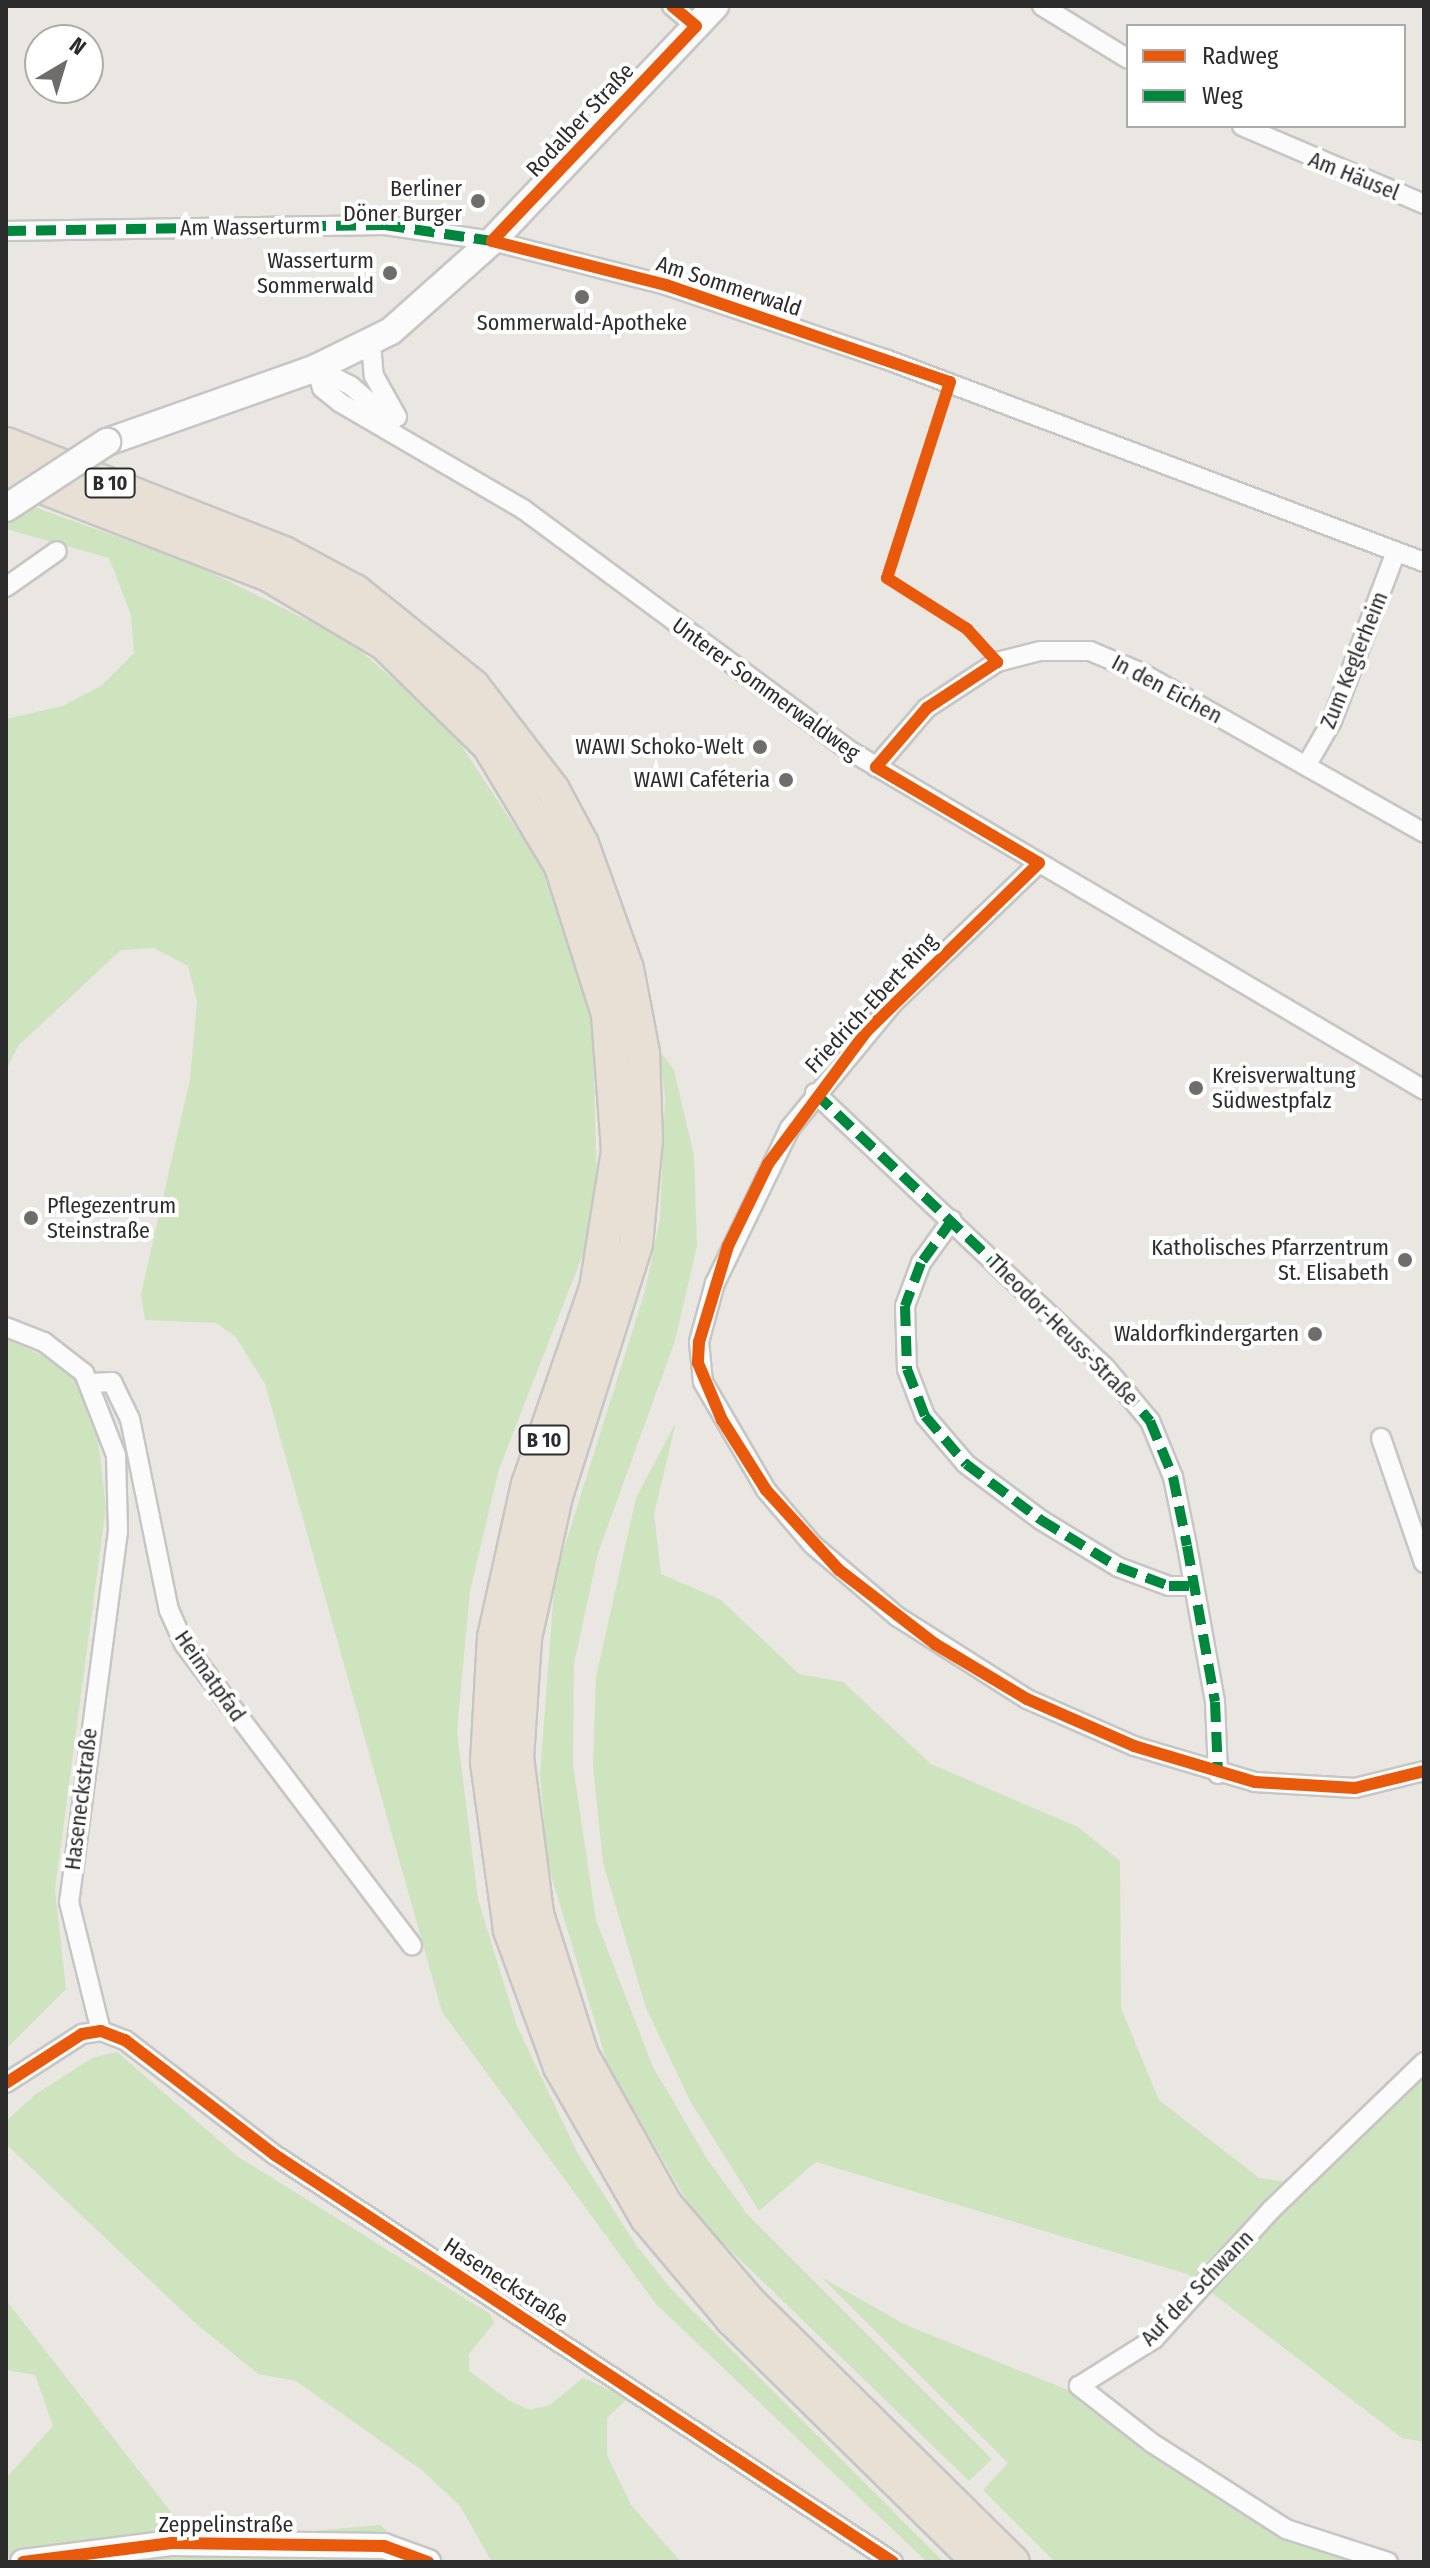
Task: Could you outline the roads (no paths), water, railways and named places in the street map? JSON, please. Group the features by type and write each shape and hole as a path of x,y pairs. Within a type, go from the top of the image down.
{"highway":[{"name":"B 10","path":"6,444 270,547 355,591 473,686 553,790 582,844 630,982 646,1139 633,1257 556,1496 525,1638 517,1757 537,1914 582,2055 666,2205 750,2303 1013,2562"},
{"name":"B 10","path":"6,473 269,575 384,643 489,746 561,866 608,1014 618,1151 596,1288 514,1532 494,1637 487,1762 510,1930 560,2067 647,2218 732,2319 979,2562"}],"main road":[{"name":"Rodalber Straße","path":"6,508 107,442 316,368 371,344 492,241 715,6"}],"street":[{"path":"672,6 696,26"},
{"path":"1042,6 1126,58"},
{"name":"Am Häusel","path":"1247,128 1424,204"},
{"name":"Am Wasserturm","path":"6,231 385,225 492,241"},
{"name":"Am Sommerwald","path":"492,241 666,285 885,359 1424,562"},
{"name":"Unterer Sommerwaldweg","path":"371,344 374,376 411,439"},
{"name":"Unterer Sommerwaldweg","path":"316,368 351,386 411,439 523,509 876,767 1424,1090"},
{"path":"6,587 57,551"},
{"name":"Zum Keglerheim","path":"1306,766 1332,721 1396,552"},
{"name":"In den Eichen","path":"876,767 911,724 960,684 1017,655 1063,648 1140,672 1424,833"},
{"name":"Friedrich-Ebert-Ring","path":"1039,863 893,1003 815,1093 748,1202 704,1323 698,1363 722,1420 766,1490 839,1570 935,1644 1027,1699 1218,1774 1330,1789 1424,1771"},
{"name":"Theodor-Heuss-Straße","path":"815,1093 952,1220 1150,1421 1173,1477 1215,1702 1218,1774"},
{"path":"952,1220 921,1263 905,1306 907,1369 925,1416 966,1464 1041,1520 1118,1567 1169,1586 1193,1586"},
{"path":"6,1327 44,1342 92,1383"},
{"name":"Heimatpfad","path":"92,1383 112,1382 130,1419 169,1610 184,1644 412,1945"},
{"name":"Haseneckstraße","path":"92,1383 116,1455 118,1531 69,1902 101,2031 125,2040 275,2155 893,2562"},
{"path":"1381,1438 1424,1563"},
{"path":"6,2083 69,2040 101,2031"},
{"name":"Auf der Schwann","path":"1388,2562 1286,2529 1152,2443 1079,2386 1154,2339 1271,2210 1424,2062"},
{"name":"Zeppelinstraße","path":"23,2562 172,2543 384,2546 428,2562"}],"place":[{"name":"Berliner Döner Burger","path":"478,201"},
{"name":"Wasserturm Sommerwald","path":"390,273"},
{"name":"Sommerwald-Apotheke","path":"582,297"},
{"name":"WAWI Schoko-Welt","path":"760,747"},
{"name":"WAWI Caféteria","path":"786,780"},
{"name":"Kreisverwaltung Südwestpfalz","path":"1196,1088"},
{"name":"Pflegezentrum Steinstraße","path":"31,1218"},
{"name":"Katholisches Pfarrzentrum St. Elisabeth","path":"1405,1260"},
{"name":"Waldorfkindergarten","path":"1315,1334"}]}
